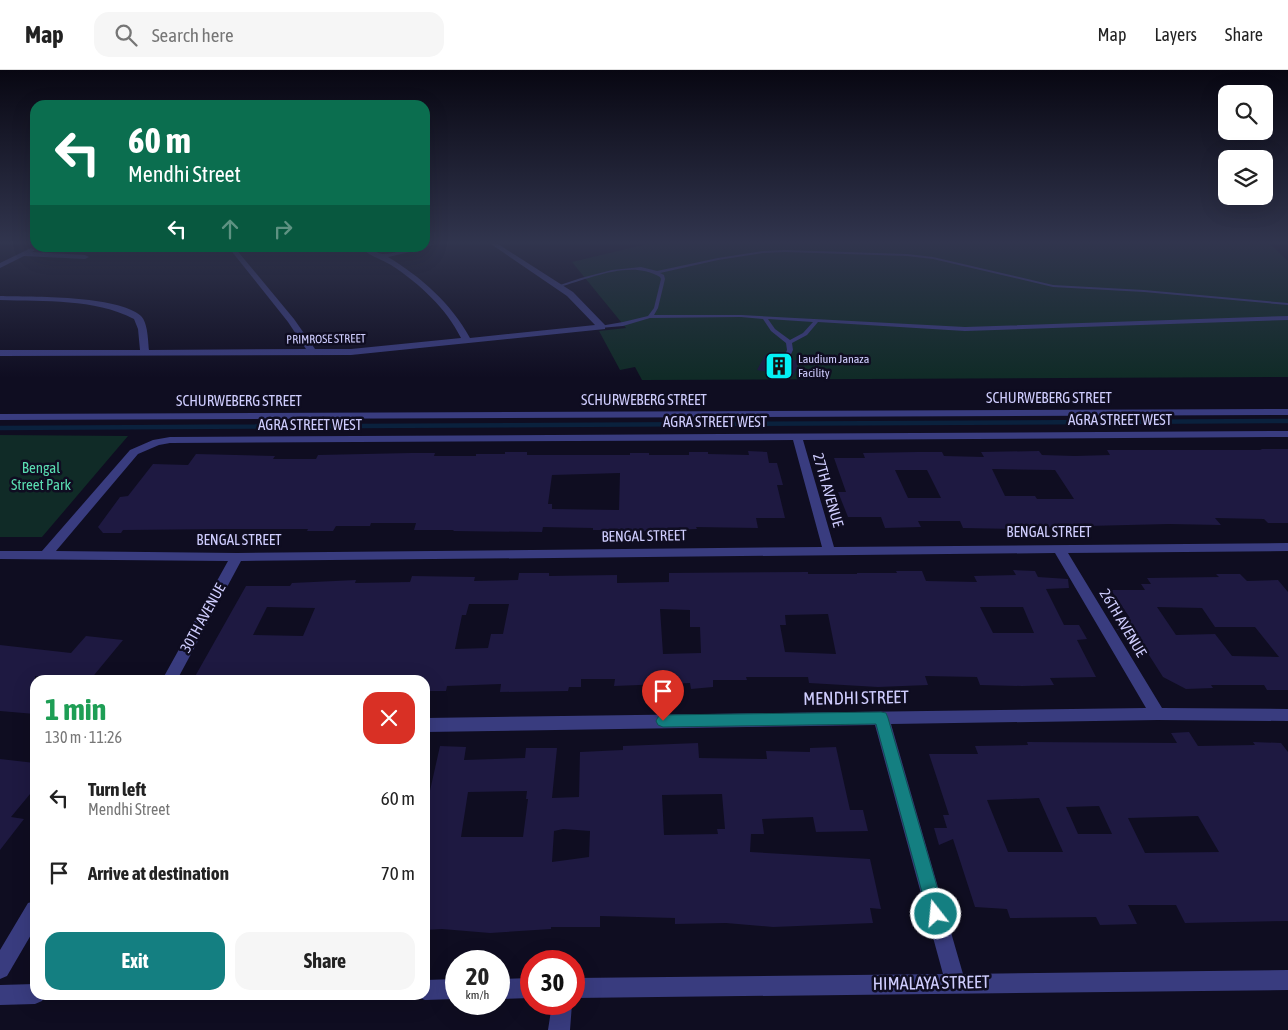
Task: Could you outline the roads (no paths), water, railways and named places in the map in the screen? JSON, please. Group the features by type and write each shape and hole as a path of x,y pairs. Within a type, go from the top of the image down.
{"street":[{"path":"265,289 292,322 312,352"},
{"path":"426,289 444,306 461,327 467,341"},
{"path":"562,289 585,308 602,326"},
{"path":"0,298 77,302 120,308 138,318 142,329 145,353"},
{"name":"PRIMROSE STREET","path":"0,353 381,350 602,326"},
{"name":"SCHURWEBERG STREET","path":"0,416 1288,412"},
{"name":"AGRA STREET WEST","path":"46,555 134,452 143,446 157,442 178,440 1288,434"},
{"name":"27TH AVENUE","path":"797,437 829,550"},
{"name":"BENGAL STREET","path":"0,555 237,557 1288,547"},
{"name":"26TH AVENUE","path":"1059,548 1158,714"},
{"name":"30TH AVENUE","path":"172,675 237,557"},
{"name":"MENDHI STREET","path":"430,725 1158,714 1288,715"},
{"path":"881,718 956,983"},
{"path":"0,969 30,918"},
{"name":"HIMALAYA STREET","path":"585,988 1288,980"},
{"path":"430,990 445,989"},
{"path":"0,995 30,994"},
{"path":"559,1030 561,1015"}],"lane":[{"path":"650,317 656,308 661,289"},
{"path":"1104,289 1288,304"},
{"name":"PRIMROSE STREET","path":"602,326 623,324 650,317 764,317 965,328 1288,318"},
{"path":"764,317 773,330 789,342 790,350 788,354"},
{"path":"789,342 803,337 812,329 816,321"}],"waterway":[{"path":"0,428 1288,421"}],"place":[{"name":"Laudium Janaza Facility","path":"779,366"}],"park label":[{"name":"Bengal Street Park","path":"41,476"}]}
